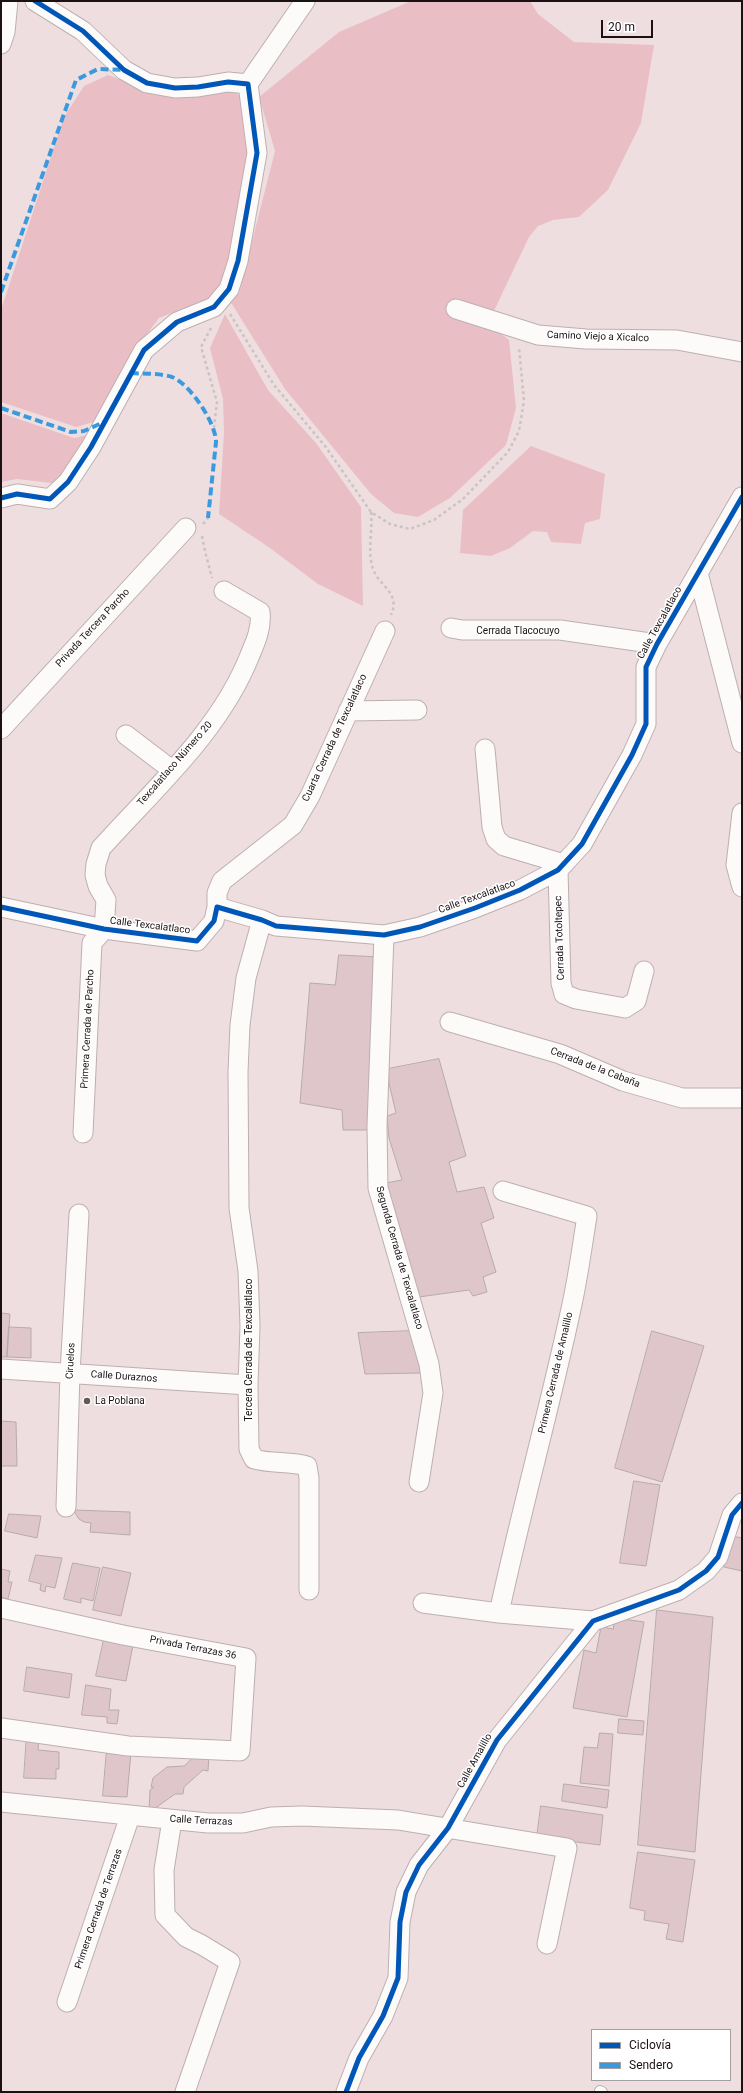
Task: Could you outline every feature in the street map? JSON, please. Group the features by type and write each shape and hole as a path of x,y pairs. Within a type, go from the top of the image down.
{"street":[{"path":"1,44 5,32 8,1"},
{"path":"35,1 83,31 124,70 147,83 175,88 228,82 248,84"},
{"path":"1,498 18,494 50,499 68,482 91,447 144,350 177,322 217,302 229,289 238,261 257,153 248,84 305,1"},
{"name":"Camino Viejo a Xicalco","path":"456,309 518,330 538,335 586,339 677,340 742,352"},
{"name":"Calle Texcalatlaco","path":"1,907 104,929 197,941 214,920 217,907 262,920 276,926 384,936 420,927 475,908 520,890 561,867 582,844 632,755 646,724 646,667 657,644 742,497"},
{"name":"Privada Tercera Parcho","path":"1,729 198,529"},
{"path":"698,573 735,690 742,743"},
{"name":"Texcalatlaco Número 20","path":"104,929 106,900 98,886 95,876 96,864 101,848 206,733 232,695 256,641 261,621 260,612 224,591"},
{"name":"Cerrada Tlacocuyo","path":"451,628 473,631 560,630 657,644"},
{"name":"Cuarta Cerrada de Texcalatlaco","path":"217,907 217,893 222,880 292,825 310,796 385,631"},
{"path":"348,712 417,710"},
{"path":"126,735 172,770"},
{"path":"485,749 492,827 496,839 504,846 561,867"},
{"path":"742,812 736,865 742,887"},
{"name":"Cerrada Totoltepec","path":"561,867 561,983 564,994 576,999 625,1008 636,1001 644,971"},
{"name":"Tercera Cerrada de Texcalatlaco","path":"262,920 246,978 240,1026 238,1072 238,1208 248,1271 250,1326 248,1385 249,1449 254,1460 263,1462 294,1462 307,1466 309,1478 309,1590"},
{"name":"Primera Cerrada de Parcho","path":"83,1133 92,943 104,929"},
{"name":"Segunda Cerrada de Texcalatlaco","path":"384,936 377,1126 378,1188 428,1364 433,1393 419,1482"},
{"name":"Cerrada de la Cabaña","path":"450,1022 560,1054 622,1081 682,1098 742,1098"},
{"name":"Primera Cerrada de Amalillo","path":"500,1613 516,1537 533,1476 571,1308 587,1216 503,1191"},
{"name":"Ciruelos","path":"66,1508 70,1373 79,1214"},
{"name":"Calle Duraznos","path":"1,1369 248,1385"},
{"path":"423,1603 500,1613 593,1621 679,1590 706,1571 718,1557 732,1516 742,1503"},
{"name":"Privada Terrazas 36","path":"1,1608 123,1635 246,1658 240,1751 128,1746 1,1728"},
{"name":"Calle Amalillo","path":"346,2092 360,2058 383,2016 398,1978 400,1922 406,1892 419,1865 448,1828 497,1740 593,1621"},
{"name":"Calle Terrazas","path":"1,1802 208,1823 243,1823 271,1817 302,1816 398,1820 567,1848 547,1944"},
{"name":"Primera Cerrada de Terrazas","path":"67,2002 130,1816"},
{"path":"172,1820 164,1870 165,1915 186,1937 230,1962 185,2092"}],"path":[{"path":"214,427 217,402 201,347 213,320 217,302"},
{"path":"217,302 274,385 325,446 371,512 390,524 410,530 434,520 463,499 508,452 519,431 524,401 518,330"},
{"path":"371,512 370,557 374,571 391,593 394,600 393,611 385,631"},
{"path":"198,529 215,584 224,591"}],"shaded area":[{"path":"411,1 530,1 538,14 574,42 654,45 641,123 608,190 579,217 553,220 538,226 529,237 493,313 496,330 509,340 516,408 506,445 450,498 418,517 394,513 371,494 285,389 230,301 239,293 275,151 259,97 339,32"},
{"path":"108,75 135,85 230,87 242,98 254,144 229,273 212,297 159,318 144,338 93,422 76,427 1,402 1,310 64,117 84,86"},
{"path":"225,314 268,390 316,443 361,507 363,606 318,584 270,548 219,514 224,432 223,399 210,348"},
{"path":"1,413 74,438 92,434 66,478 51,483 17,479 1,482"},
{"path":"531,446 605,474 600,519 585,523 581,544 551,542 547,532 533,531 510,548 491,556 460,553 463,510"}],"building":[{"path":"339,955 381,957 373,1130 343,1130 342,1110 300,1103 310,983 335,985"},
{"path":"439,1059 466,1156 449,1162 457,1192 484,1187 494,1218 481,1223 496,1272 483,1277 487,1292 473,1296 469,1290 419,1297 386,1183 402,1180 389,1138 387,1116 396,1113 389,1083 388,1069"},
{"path":"1,1313 10,1314 7,1357 1,1357"},
{"path":"9,1327 31,1328 31,1358 7,1357"},
{"path":"412,1331 421,1373 365,1374 358,1333"},
{"path":"652,1331 704,1346 662,1482 615,1468"},
{"path":"1,1421 16,1422 17,1466 1,1466"},
{"path":"634,1481 660,1485 646,1566 620,1563"},
{"path":"74,1510 130,1512 130,1535 90,1532 91,1523 84,1522 79,1519"},
{"path":"9,1514 41,1516 37,1538 5,1531"},
{"path":"732,1536 742,1538 742,1571 724,1567"},
{"path":"36,1555 62,1558 55,1588 46,1586 45,1592 40,1590 41,1584 29,1581"},
{"path":"73,1563 100,1568 93,1601 81,1598 81,1603 64,1599"},
{"path":"103,1567 131,1573 121,1616 93,1610"},
{"path":"1,1569 10,1571 8,1582 12,1582 8,1599 1,1597"},
{"path":"657,1610 713,1617 695,1852 638,1845"},
{"path":"615,1618 644,1622 627,1717 573,1708 584,1650 596,1653 601,1627 613,1629"},
{"path":"105,1635 134,1640 126,1681 96,1676"},
{"path":"27,1667 72,1674 69,1698 24,1691"},
{"path":"86,1685 111,1689 109,1710 119,1710 117,1724 107,1723 107,1717 82,1715"},
{"path":"619,1719 644,1721 643,1735 618,1733"},
{"path":"600,1733 613,1734 609,1786 580,1783 584,1747 597,1748"},
{"path":"27,1734 39,1736 38,1750 59,1752 59,1769 56,1769 56,1779 24,1778"},
{"path":"107,1749 131,1752 127,1797 103,1796"},
{"path":"197,1754 209,1755 208,1771 203,1770 184,1787 183,1794 175,1794 154,1809 149,1810 150,1790 154,1787 151,1787 153,1778 167,1767 184,1766"},
{"path":"564,1784 609,1790 607,1808 562,1801"},
{"path":"541,1806 603,1815 600,1845 537,1837"},
{"path":"638,1852 695,1860 683,1942 666,1939 669,1924 644,1920 645,1911 630,1908"}],"marked path":[{"path":"1,292 76,80 98,69 124,70"},
{"path":"131,373 157,374 172,377 186,387 207,415 212,425 216,442 208,518"},
{"path":"1,408 71,432 84,431 104,422"}],"cycle path":[{"path":"1,498 17,494 50,499 68,482 91,447 144,350 177,322 214,307 229,289 238,261 257,153 248,84 228,82 198,87 175,88 147,83 124,70 83,31 35,1"},
{"path":"1,907 104,929 197,941 214,921 217,907 262,920 276,926 384,935 420,927 475,908 520,890 558,870 582,844 632,755 646,724 646,667 657,644 742,497"},
{"path":"346,2092 359,2058 383,2016 398,1978 400,1922 406,1892 419,1865 448,1828 497,1740 593,1621 679,1590 706,1571 718,1557 732,1515 742,1503"}],"place":[{"name":"La Poblana","path":"87,1401"}]}
